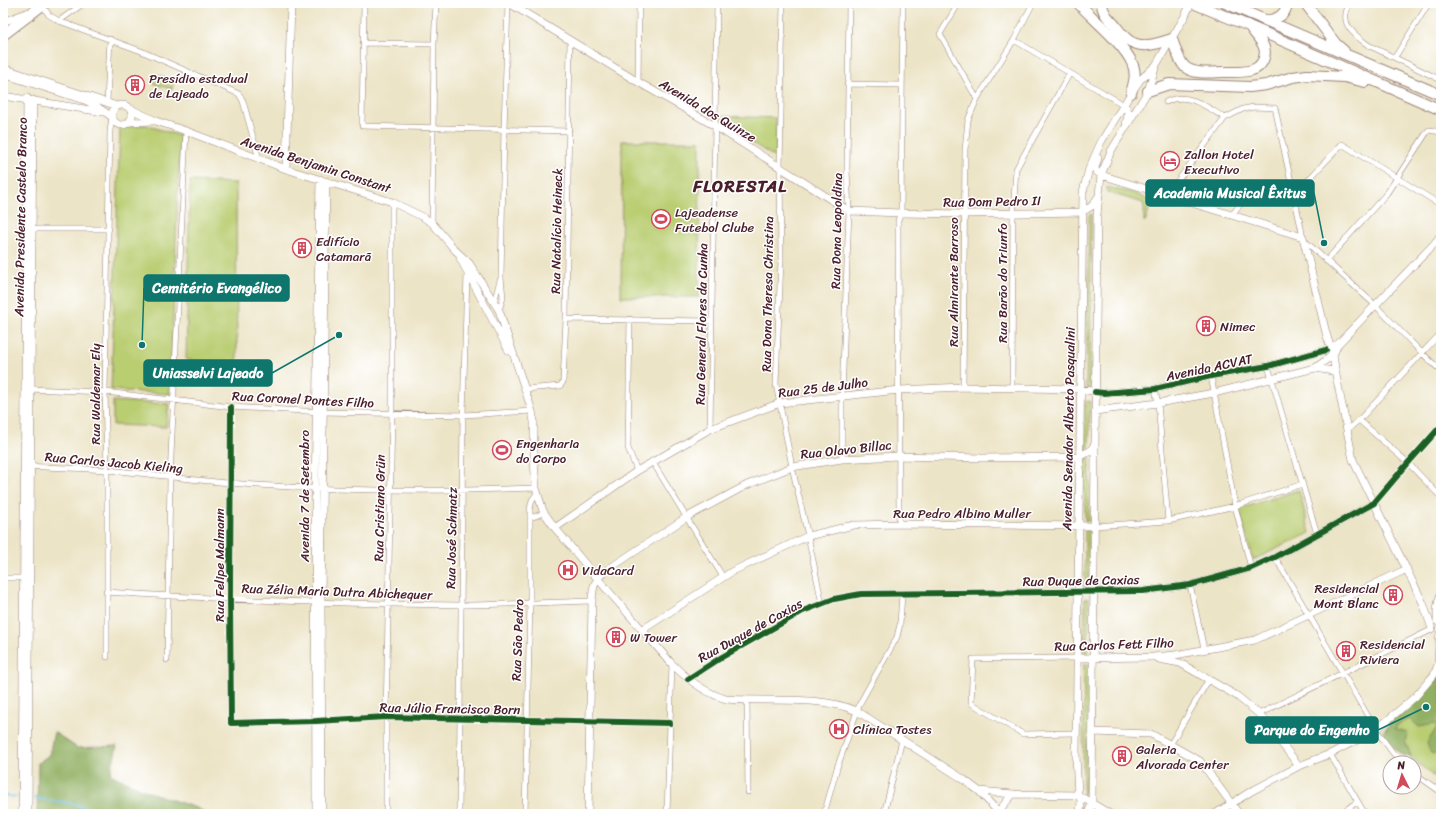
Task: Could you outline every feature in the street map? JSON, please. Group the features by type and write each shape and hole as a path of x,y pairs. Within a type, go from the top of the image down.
{"highway":[{"path":"1078,3 1119,44 1132,62 1135,80 1131,93"},
{"path":"1102,3 1105,14 1127,39 1142,46 1155,45 1172,39 1185,67 1200,72 1244,72 1256,68 1265,56 1263,45 1249,26"},
{"path":"1192,3 1249,26 1441,110"},
{"path":"1225,3 1441,95"},
{"path":"1265,21 1282,16 1287,8 1287,3"},
{"path":"1305,3 1336,44 1350,57"},
{"path":"3,35 40,6"},
{"path":"1148,91 1169,84 1250,87 1307,75 1344,77 1388,87"},
{"path":"1418,100 1441,116"}],"main road":[{"path":"286,169 291,3"},
{"name":"Avenida dos Quinze","path":"509,3 638,82 715,126 850,211 901,213"},
{"name":"Avenida Senador Alberto Pasqualini","path":"1088,814 1092,802 1097,215 1101,175 1112,151 1148,91 1156,65 1192,3"},
{"path":"3,22 40,6"},
{"name":"Avenida Senador Alberto Pasqualini","path":"1080,814 1081,800 1078,795 1076,734 1083,192 1089,169 1101,142 1140,80 1156,65"},
{"path":"3,68 117,106 125,105 131,109 132,117 130,122 122,125 118,124 112,117 87,101 3,74"},
{"path":"3,96 30,99 104,112"},
{"name":"Avenida Presidente Castelo Branco","path":"28,814 26,703 30,99"},
{"path":"1124,105 1128,111 1126,127"},
{"path":"112,117 112,112 117,106"},
{"name":"Avenida Benjamin Constant","path":"131,109 156,121 286,169 392,202 423,216 432,223 468,266 499,310 532,411 534,422 534,461 537,491 544,513 597,578 672,664 688,680 718,697 747,700 825,702 857,711 979,791 998,813"},
{"name":"Avenida Benjamin Constant","path":"130,122 156,121"},
{"path":"1101,142 1095,168 1096,172 1101,175 1304,238 1353,460 1424,603 1438,626"},
{"name":"Avenida 7 de Setembro","path":"322,814 318,657 318,535 323,180"},
{"path":"1082,212 1096,202 1099,194"},
{"name":"Rua Dom Pedro II","path":"901,213 1013,214 1082,212"},
{"path":"1334,373 1327,359 1330,351 1441,235"},
{"name":"Avenida Benjamin Constant","path":"468,266 489,312 520,373"},
{"path":"494,303 489,312 495,314 499,310"},
{"name":"Avenida ACVAT","path":"1080,389 1104,393 1155,389 1211,376 1268,366 1330,351"},
{"name":"Avenida ACVAT","path":"1095,411 1158,403 1214,393 1315,368 1327,359"},
{"path":"1315,368 1334,373"},
{"name":"Rua 25 de Julho","path":"555,528 652,462 710,429 780,403 842,395 899,390 964,387 1080,389"},
{"path":"1079,457 1091,450 1095,443"},
{"name":"Rua Olavo Billac","path":"597,578 687,517 746,485 792,467 842,459 898,456 982,458 1079,457"},
{"name":"Rua Duque de Caxias","path":"1078,591 1143,590 1190,585 1251,568 1275,557 1374,503"},
{"name":"Rua Pedro Albino Muller","path":"642,630 733,571 808,536 854,525 1094,526"},
{"path":"1180,660 1194,651 1255,640 1407,569"},
{"path":"588,814 592,601 593,588 597,578"},
{"path":"1215,814 1299,766 1330,754 1376,730 1416,696 1434,675 1438,665 1437,612 1440,606 1441,592"},
{"name":"Rua Carlos Fett Filho","path":"1077,658 1153,657 1180,660 1193,671 1237,696 1259,714 1299,766"},
{"name":"Avenida Presidente Castelo Branco","path":"22,814 26,703"},
{"name":"Avenida 7 de Setembro","path":"316,814 319,721"},
{"path":"1093,732 1151,734 1200,761 1239,814"},
{"path":"979,791 1013,794 1078,795 1110,814"},
{"path":"998,813 1013,794"}],"street":[{"path":"59,21 84,3"},
{"path":"364,3 362,126 568,131"},
{"path":"432,223 434,44 436,3"},
{"path":"499,310 503,298 501,277 504,129 509,3"},
{"path":"638,82 639,3"},
{"name":"Rua General Flores da Cunha","path":"710,429 717,3"},
{"name":"Rua Dona Theresa Christina","path":"783,3 780,168 781,260 776,384 792,467 822,604"},
{"name":"Rua Dona Leopoldina","path":"842,459 842,395 850,211 847,171 849,3"},
{"path":"899,524 898,220 901,213 901,85 903,3"},
{"path":"959,3 940,34 977,99"},
{"name":"Rua Almirante Barroso","path":"964,387 965,150 968,120 977,99 1014,40 1033,3"},
{"path":"1350,3 1347,9 1346,20 1350,30 1368,45 1441,80"},
{"path":"1395,57 1429,3"},
{"path":"40,6 48,15 59,21 148,54 239,94 243,101 259,159"},
{"path":"107,102 110,39"},
{"name":"Rua Natalício Heineck","path":"526,389 560,386 562,384 566,319 570,40"},
{"path":"1014,40 1124,105"},
{"path":"363,43 434,44"},
{"name":"Rua Barão do Triunfo","path":"1012,388 1013,214 1016,169 1070,73"},
{"path":"847,84 901,85"},
{"path":"1166,102 1175,99 1190,99 1206,106 1225,118"},
{"path":"1167,196 1225,118 1248,108 1274,108 1304,238 1326,261 1375,305 1441,371"},
{"name":"Rua Waldemar Ely","path":"107,657 107,470 105,392 110,131 112,117"},
{"path":"1326,261 1379,203 1398,178 1429,130 1441,132"},
{"path":"167,660 170,477 186,131"},
{"path":"1294,195 1342,144 1441,205"},
{"path":"1232,215 1254,186"},
{"name":"Rua Cristiano Grün","path":"386,814 386,717 392,414 392,202"},
{"path":"30,229 109,229"},
{"name":"Rua José Schmatz","path":"459,814 463,415 468,266"},
{"path":"494,303 501,277"},
{"path":"566,319 712,320"},
{"path":"630,319 628,448 638,471"},
{"path":"1346,430 1359,420 1441,333"},
{"path":"1268,366 1273,378 1317,534"},
{"path":"1211,376 1235,506 1251,568"},
{"name":"Rua Coronel Pontes Filho","path":"28,389 105,392 231,407 320,412 463,415 532,411"},
{"path":"1155,389 1158,403 1168,521"},
{"name":"Rua Felipe Malmann","path":"231,407 231,723"},
{"path":"1359,420 1408,463 1441,497"},
{"name":"Rua Duque de Caxias","path":"1374,503 1441,426"},
{"path":"652,462 723,577"},
{"name":"Rua Carlos Jacob Kieling","path":"28,466 107,470 230,483 319,488 390,491 537,491"},
{"name":"Rua Pedro Albino Muller","path":"1094,526 1168,521 1235,506 1302,484"},
{"name":"Rua São Pedro","path":"524,814 530,603 530,518 532,500 537,491"},
{"path":"530,518 544,513"},
{"path":"1275,557 1376,730 1395,755"},
{"path":"3,578 27,578"},
{"path":"1190,585 1204,649"},
{"name":"Rua Duque de Caxias","path":"688,680 722,657 769,629 803,611 834,599 861,594 1078,591"},
{"name":"Rua Zélia Maria Dutra Abichequer","path":"106,592 230,599 389,604 461,605 592,601"},
{"path":"824,814 837,768 860,703 897,637 900,624 902,594"},
{"path":"1259,714 1425,634 1438,626"},
{"name":"Rua Carlos Fett Filho","path":"1076,734 1023,734 971,703 973,659 1077,658"},
{"path":"667,814 672,664"},
{"path":"1170,745 1209,679"},
{"path":"747,700 748,792"},
{"name":"Rua Júlio Francisco Born","path":"231,723 319,721 386,717 670,723"},
{"path":"884,814 902,740"},
{"path":"1330,754 1365,814"},
{"path":"1422,779 1441,792"},
{"path":"1340,814 1357,802"}],"green space":[{"path":"155,74 174,80 172,89 152,83"},
{"path":"720,116 776,118 776,158 721,123"},
{"path":"146,125 180,136 170,394 111,390 120,127"},
{"name":"Lajeadense Futebol Clube","path":"622,141 700,141 699,297 621,297"},
{"path":"190,181 236,183 237,363 186,360"},
{"path":"1107,187 1133,193 1149,200 1148,213 1145,222 1143,203 1107,192"},
{"path":"1092,214 1090,389 1086,388 1089,215"},
{"path":"113,401 169,404 166,427 113,425"},
{"path":"1090,401 1089,447 1085,451 1085,402"},
{"path":"1090,457 1089,521 1085,521 1084,460"},
{"path":"1299,490 1310,533 1253,560 1239,509"},
{"path":"1085,530 1089,530 1089,588 1085,588"},
{"path":"1089,598 1088,654 1084,656 1085,599"},
{"path":"1089,664 1086,786 1084,796 1084,665"},
{"path":"1441,671 1441,771 1433,776 1422,767 1422,755 1408,755 1381,732 1426,695"},
{"path":"1441,675 1441,752 1432,754 1427,743 1437,727 1435,724 1419,727 1410,719 1403,721 1395,729 1408,732 1405,741 1411,755 1403,755 1395,749 1384,734 1391,720 1421,697"},
{"path":"54,732 77,748 117,746 110,774 146,791 199,809 206,814 37,814 38,763 49,755"}],"waterway":[{"path":"3,795 16,797"},
{"path":"34,798 75,804 98,814"}],"cycle path":[{"path":"1095,392 1104,393 1155,389 1211,376 1268,366 1326,350"},
{"path":"231,407 231,723 316,721 386,717 670,723"},
{"path":"688,679 722,657 803,611 834,599 861,594 1143,591 1190,585 1251,568 1275,557 1374,503 1441,426"}],"place":[{"name":"Presídio estadual de Lajeado","path":"135,85"},
{"name":"Zallon Hotel Executivo","path":"1170,161"},
{"name":"Lajeadense Futebol Clube","path":"661,219"},
{"name":"Academia Musical Êxitus","path":"1324,243"},
{"name":"Edifício Catamarã","path":"302,248"},
{"name":"Nimec","path":"1206,326"},
{"name":"Uniasselvi Lajeado","path":"339,335"},
{"name":"Cemitério Evangélico","path":"142,345"},
{"name":"Engenharia do Corpo","path":"502,450"},
{"name":"VidaCard","path":"568,570"},
{"name":"Residencial Mont Blanc","path":"1393,595"},
{"name":"W Tower","path":"616,637"},
{"name":"Residencial Riviera","path":"1346,651"},
{"name":"Parque do Engenho","path":"1426,707"},
{"name":"Clínica Tostes","path":"839,729"},
{"name":"Galeria Alvorada Center","path":"1122,756"}],"district":[{"name":"FLORESTAL","path":"740,186"}]}
